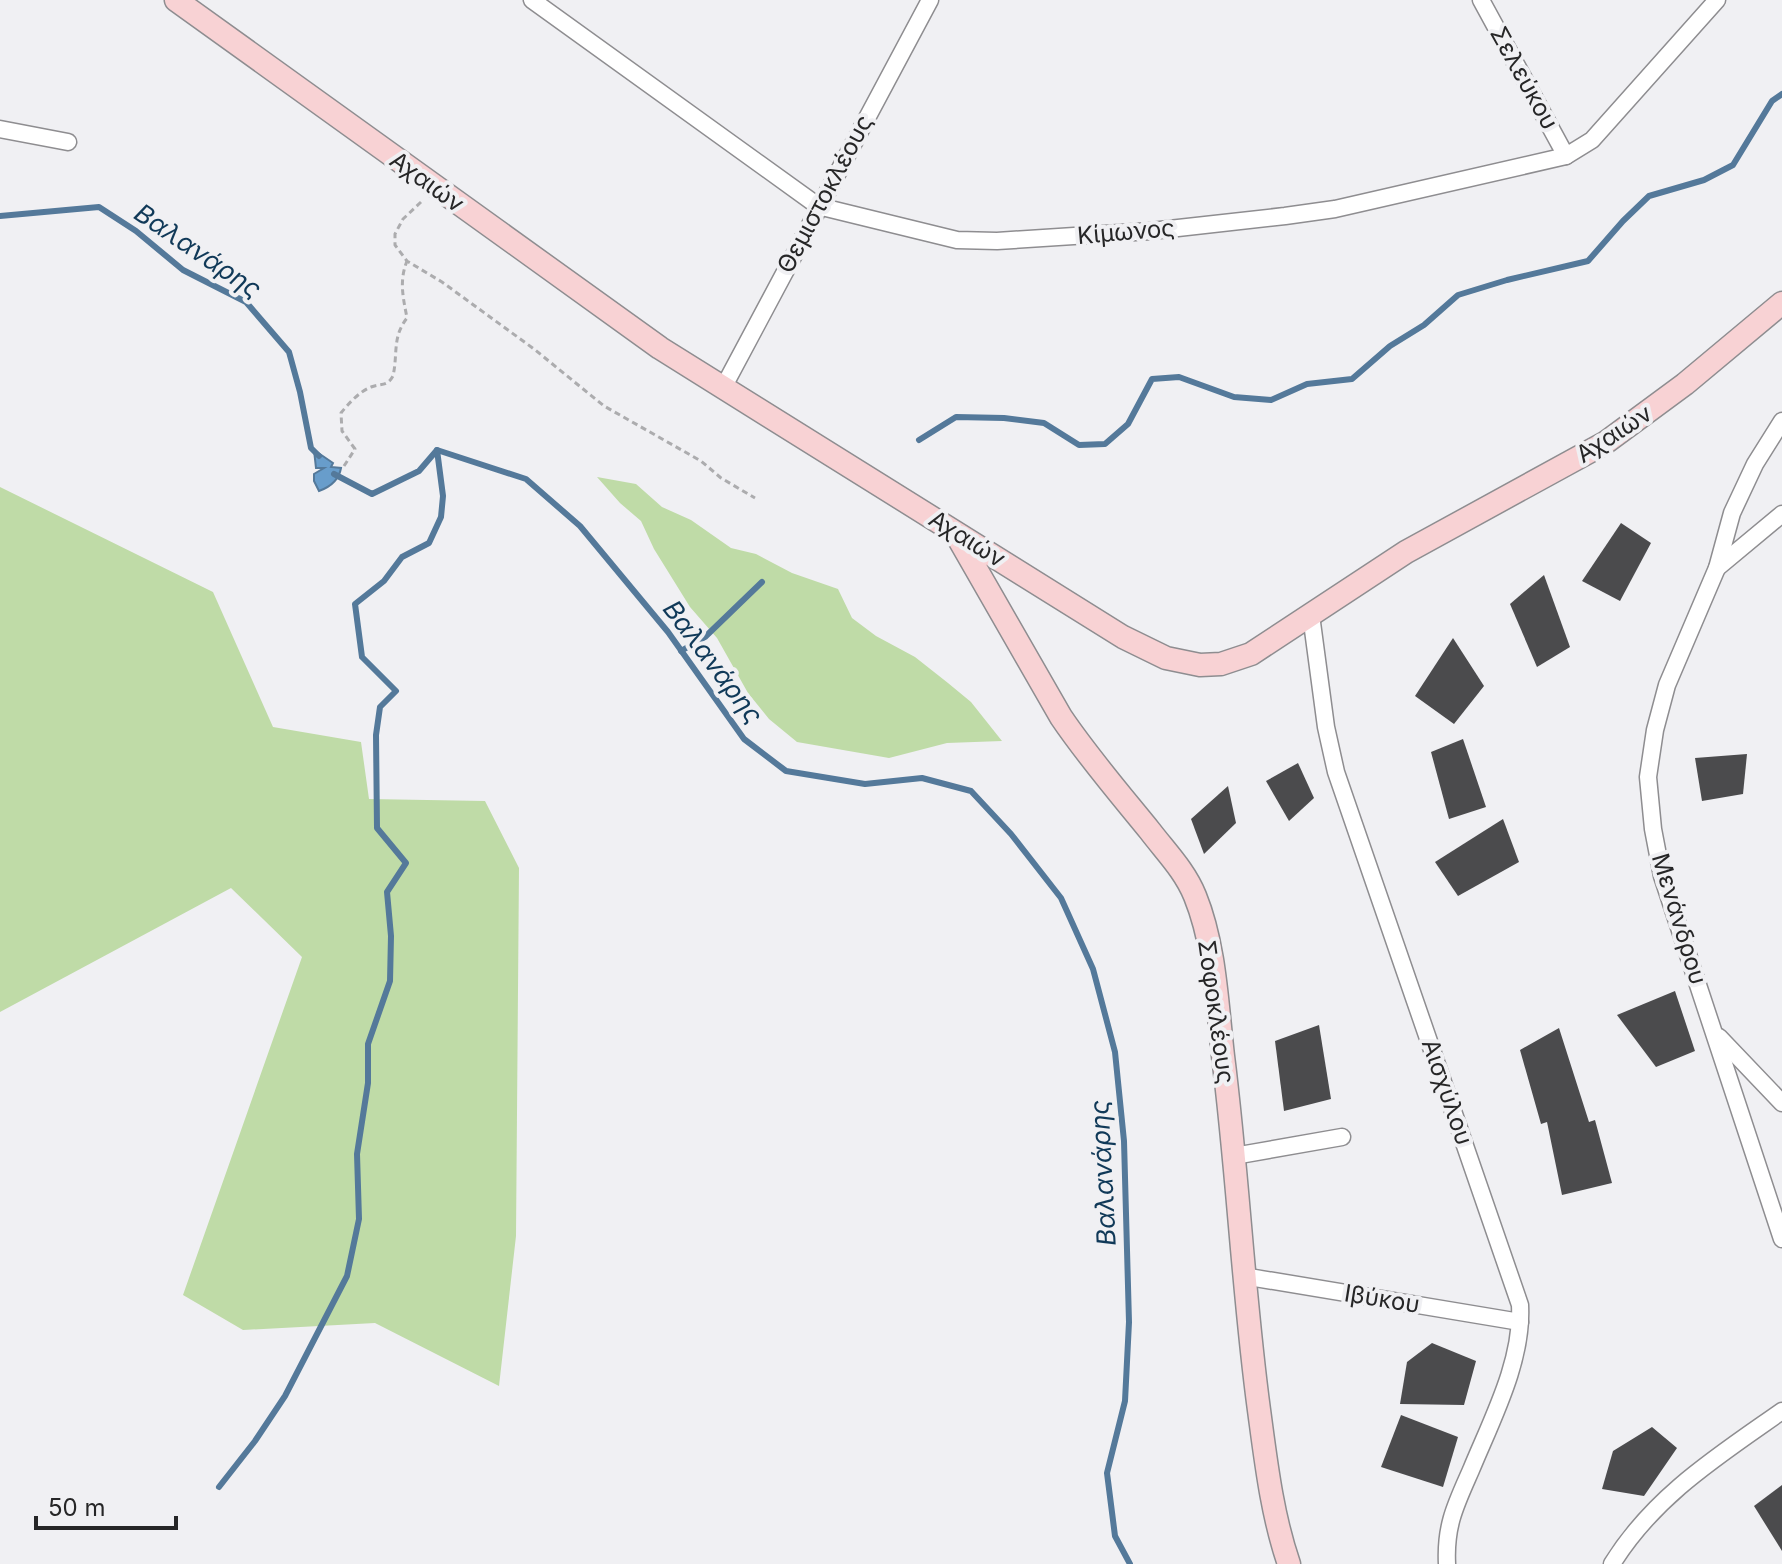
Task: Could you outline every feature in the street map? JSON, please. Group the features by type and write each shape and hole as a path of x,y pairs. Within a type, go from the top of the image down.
{"main road":[{"name":"Αχαιών","path":"176,0 637,332 1123,637 1156,654 1176,660 1212,665 1232,662 1251,654 1453,524 1605,443 1685,384 1782,303"},
{"name":"Σοφοκλέους","path":"953,529 1061,717 1175,862 1195,895 1207,939 1217,1003 1234,1156 1247,1323 1270,1485 1289,1564"}],"street":[{"name":"Κίμωνος","path":"532,0 818,206 957,240 1151,231 1335,209 1566,156 1592,140 1717,0"},
{"name":"Θεμιστοκλέους","path":"723,388 930,0"},
{"name":"Σελεύκου","path":"1481,0 1566,156"},
{"path":"0,129 68,142"},
{"name":"Μενάνδρου","path":"1782,421 1755,464 1732,513 1717,568 1667,685 1655,730 1648,777 1662,876 1782,1239"},
{"path":"1717,568 1782,514"},
{"name":"Αισχύλου","path":"1311,615 1326,727 1336,772 1520,1305 1517,1346 1510,1368 1451,1513 1447,1564"},
{"path":"1715,1033 1782,1103"},
{"path":"1234,1156 1342,1137"},
{"name":"Ιβύκου","path":"1243,1276 1520,1322"},
{"path":"1612,1564 1639,1525 1675,1489 1782,1411"}],"path":[{"path":"443,193 424,199 403,219 395,234 395,245 407,261 442,282 534,349 604,406 701,461 721,478 755,498"},
{"path":"344,466 355,449 342,431 341,413 368,388 390,382 393,376 395,338 407,318 401,276 407,261"}],"green space":[{"path":"597,477 636,484 662,507 691,520 731,548 756,554 792,573 838,589 852,618 876,636 915,657 948,683 971,702 1002,741 947,743 889,758 797,742 769,719 748,693 717,638 690,607 654,549 641,521"},
{"path":"0,487 213,592 273,727 361,742 369,799 485,801 519,868 516,1236 499,1386 375,1323 243,1330 183,1295 302,957 231,888 0,1012"}],"water":[{"path":"314,450 333,463 331,467 341,468 333,482 319,491 314,474 324,468 316,468"}],"building":[{"path":"1621,523 1651,543 1620,601 1582,581"},
{"path":"1544,575 1570,647 1537,667 1510,604"},
{"path":"1453,638 1484,686 1454,724 1415,696"},
{"path":"1463,739 1486,807 1449,819 1431,752"},
{"path":"1747,754 1743,794 1702,801 1695,758"},
{"path":"1298,763 1314,798 1289,821 1266,781"},
{"path":"1228,786 1236,823 1204,854 1191,819"},
{"path":"1503,819 1519,862 1458,896 1435,862"},
{"path":"1675,991 1695,1051 1656,1067 1617,1015"},
{"path":"1319,1025 1331,1099 1284,1111 1275,1041"},
{"path":"1559,1028 1589,1122 1595,1120 1612,1183 1562,1195 1547,1122 1541,1124 1520,1050"},
{"path":"1432,1343 1476,1361 1464,1405 1400,1404 1407,1362"},
{"path":"1401,1415 1458,1437 1443,1487 1381,1467"},
{"path":"1652,1427 1677,1448 1644,1496 1602,1489 1613,1451"},
{"path":"1782,1485 1782,1551 1754,1506"}],"waterway":[{"path":"919,440 956,417 1004,418 1044,423 1079,445 1105,444 1128,424 1152,379 1179,377 1234,397 1271,400 1307,384 1352,379 1458,295 1588,261 1649,196 1704,180 1733,165 1772,101 1782,94"},
{"name":"Βαλανάρης","path":"0,216 99,207 136,231 183,270 246,302 289,352 311,448 319,456"},
{"name":"Βαλανάρης","path":"334,474 372,494 419,471 437,450 526,479 580,526 668,632 744,739 786,771 865,784 922,778 971,791 1011,834 1061,898 1093,969 1115,1052 1124,1141 1129,1322 1125,1401 1107,1473 1115,1536 1130,1564"},
{"path":"219,1487 285,1396 347,1276 359,1219 357,1154 368,1083 368,1044 390,981 391,936 387,892 406,863 377,828 376,735 380,707 396,691 362,657 355,604 384,581 402,557 429,543 441,517 443,496 437,450"},
{"path":"681,651 705,637 762,582"}]}
